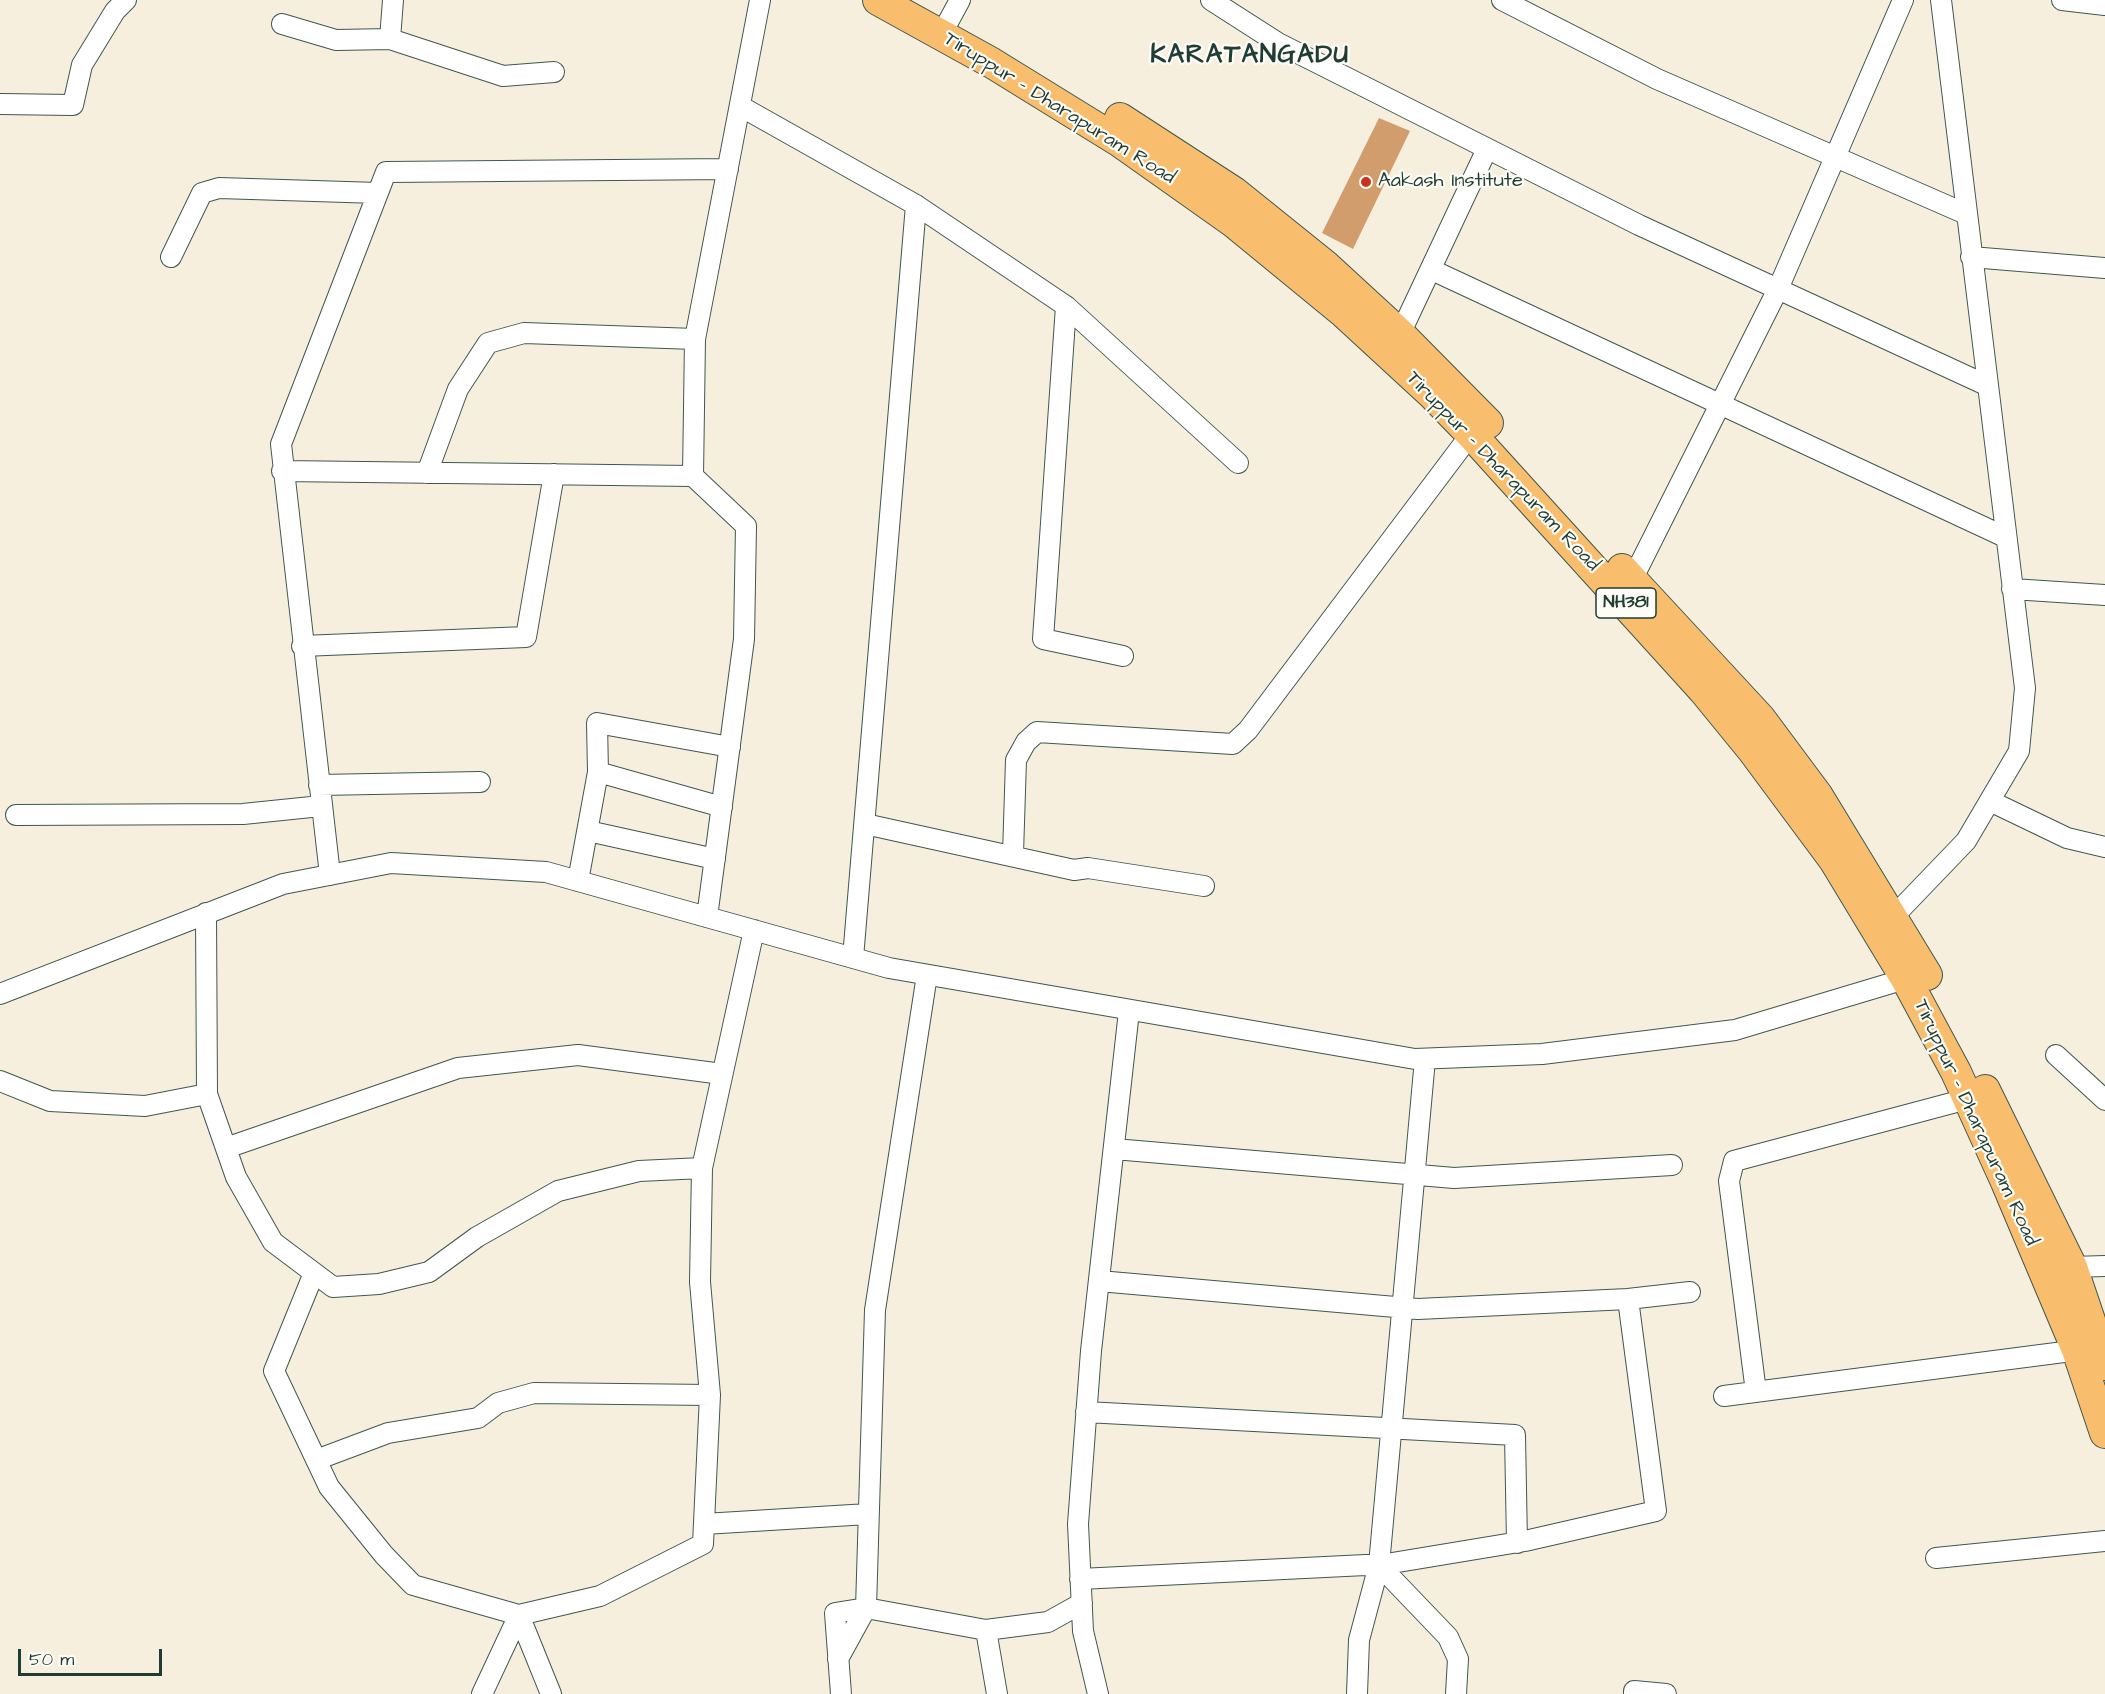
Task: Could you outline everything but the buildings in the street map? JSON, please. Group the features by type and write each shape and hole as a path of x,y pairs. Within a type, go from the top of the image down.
{"highway":[{"name":"Tiruppur - Dharapuram Road","path":"878,0 951,17 1233,222 1344,313 1433,395 1625,587 1884,922 1916,976 1968,1099 2094,1354 2105,1433"},
{"name":"NH381","path":"921,0 1095,102 1234,192 1326,266 1459,392 1625,587"},
{"name":"NH381","path":"1916,976 2072,1267 2094,1354"}],"street":[{"path":"0,104 73,105 82,65 115,10 126,0"},
{"path":"390,39 393,0"},
{"path":"693,476 695,339 760,0"},
{"path":"1211,0 1278,44 1639,225 1986,385"},
{"path":"1502,0 1657,79 1966,214"},
{"path":"1625,587 1778,289 1903,0"},
{"path":"1884,922 1966,841 2019,751 2025,688 1986,385 1941,0"},
{"path":"2062,0 2105,5"},
{"path":"282,24 336,40 390,39 503,76 554,72"},
{"path":"740,106 916,204 1066,306 1238,463"},
{"path":"1400,334 1487,149"},
{"path":"330,875 282,471 281,444 386,172 728,169"},
{"path":"171,257 202,193 219,188 378,193"},
{"path":"853,958 916,204"},
{"path":"1971,257 2105,268"},
{"path":"1432,270 2005,537"},
{"path":"1066,306 1043,639 1123,656"},
{"path":"427,473 458,388 488,343 524,333 695,339"},
{"path":"1013,854 1016,760 1026,742 1037,732 1233,744 1248,730 1471,434"},
{"path":"282,471 693,476 746,526 744,639 707,917"},
{"path":"302,646 526,638 554,474"},
{"path":"2012,589 2105,595"},
{"path":"578,881 598,772 597,723 730,747"},
{"path":"598,772 722,807"},
{"path":"319,785 480,782"},
{"path":"1990,801 2067,837 2105,847"},
{"path":"16,815 243,814 321,806"},
{"path":"865,824 1013,854 1074,870 1088,868 1204,886"},
{"path":"588,831 715,859"},
{"path":"0,994 283,884 391,863 546,872 853,958 927,975 1129,1011 1425,1059 1542,1054 1735,1030 1916,976"},
{"path":"206,913 207,1094 236,1178 273,1242 333,1287 379,1284 429,1272 477,1237 558,1191 639,1171 702,1168"},
{"path":"314,1273 274,1371 329,1487 384,1556 413,1585 519,1615 600,1596 703,1544 710,1395 700,1282 702,1168 754,930"},
{"path":"866,1608 875,1310 927,975"},
{"path":"1098,1694 1083,1630 1077,1524 1099,1281 1129,1011"},
{"path":"226,1148 458,1068 578,1055 722,1074"},
{"path":"2056,1055 2105,1100"},
{"path":"1357,1694 1359,1640 1379,1565 1425,1059"},
{"path":"0,1081 50,1101 145,1106 207,1094"},
{"path":"1756,1392 1729,1181 1734,1161 1968,1099"},
{"path":"1114,1149 1454,1178 1672,1165"},
{"path":"2072,1267 2105,1266"},
{"path":"1099,1281 1402,1308 1628,1299 1690,1292"},
{"path":"1080,1579 1379,1565 1516,1543 1656,1511 1628,1299"},
{"path":"1724,1396 2094,1354"},
{"path":"316,1460 388,1433 478,1418 498,1403 534,1393 710,1395"},
{"path":"1086,1412 1515,1435 1516,1543"},
{"path":"704,1524 868,1514"},
{"path":"1936,1558 2105,1541"},
{"path":"1379,1565 1448,1637 1458,1659 1456,1694"},
{"path":"841,1694 835,1613 866,1608 986,1630 1048,1622 1082,1603"},
{"path":"482,1694 519,1615"},
{"path":"519,1615 551,1694"},
{"path":"986,1630 997,1694"},
{"path":"1634,1694 1634,1691 1666,1694"}],"place":[{"name":"Aakash Institute","path":"1366,182"}],"district":[{"name":"KARATANGADU","path":"1250,57"}]}
